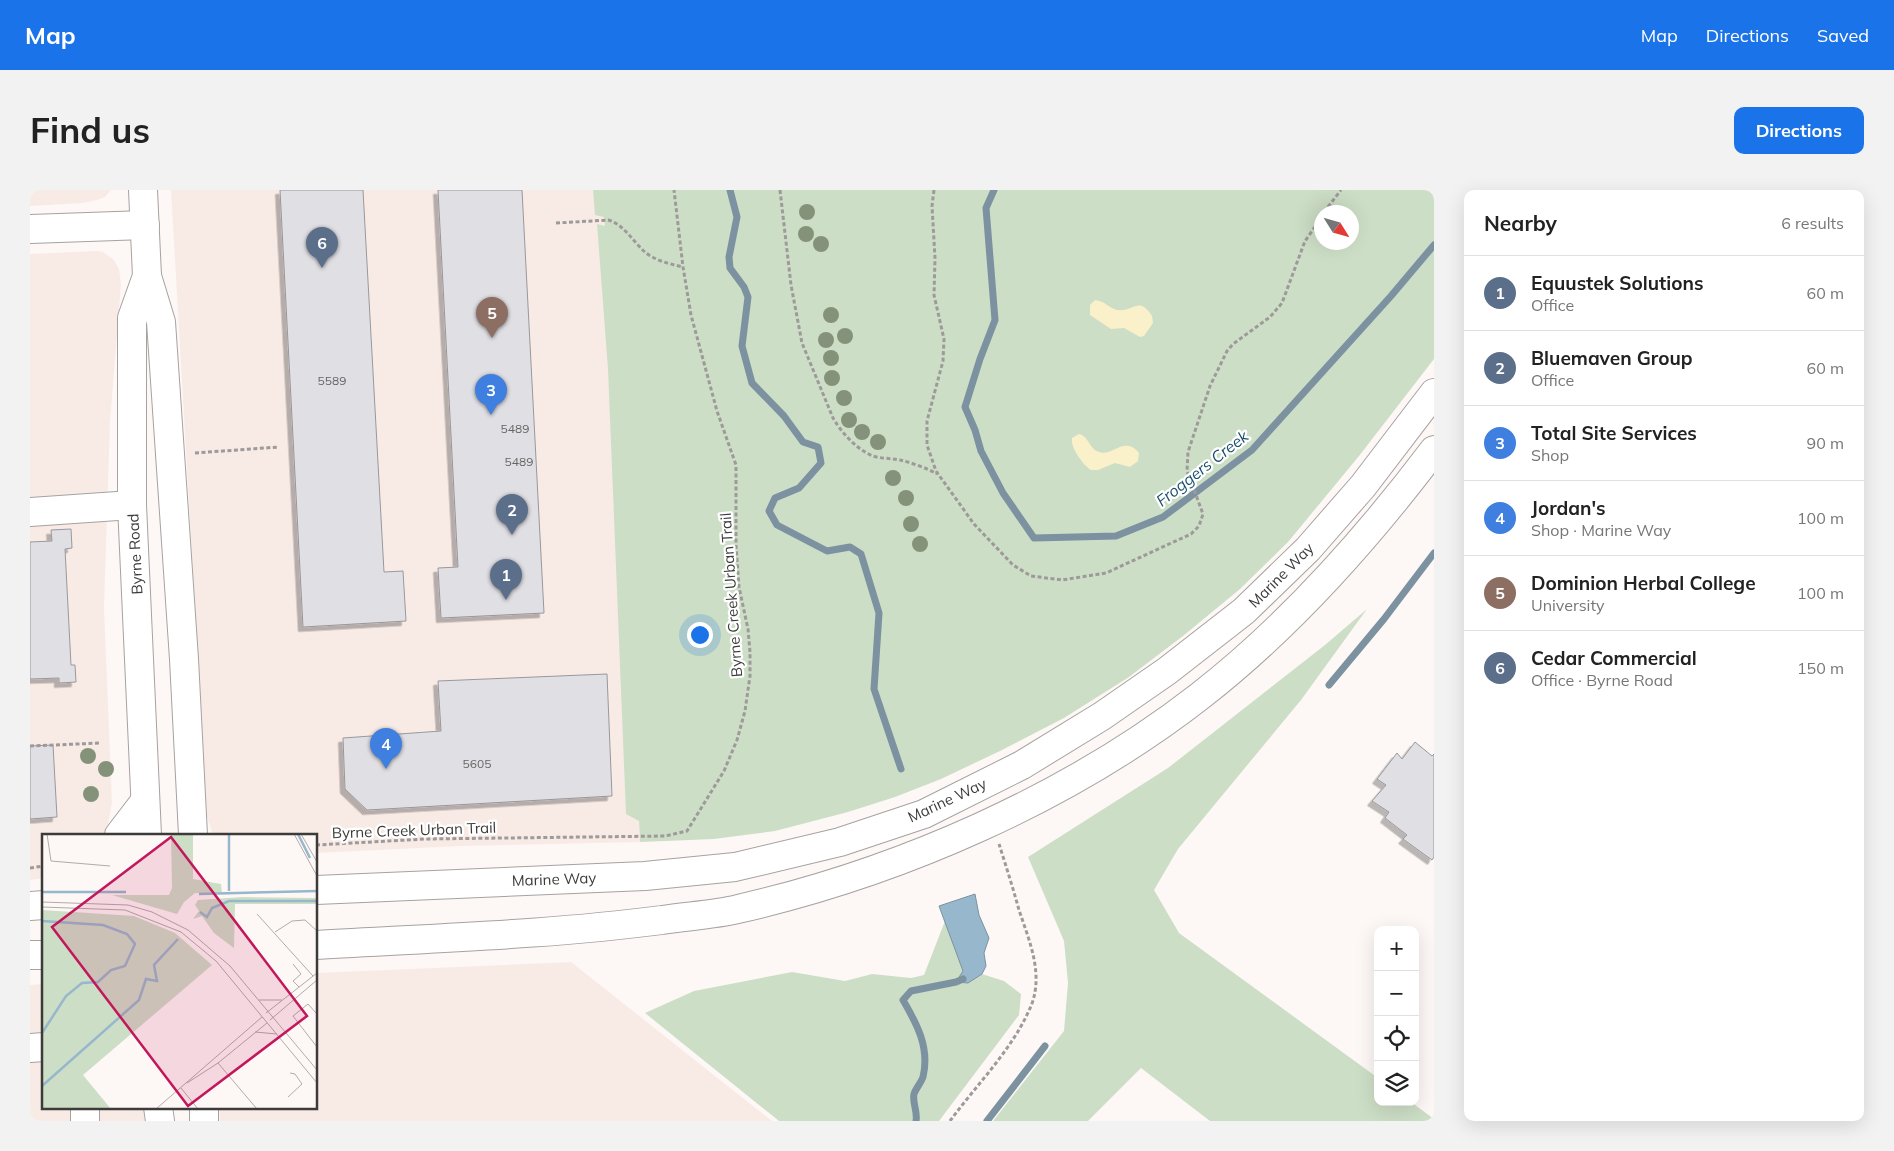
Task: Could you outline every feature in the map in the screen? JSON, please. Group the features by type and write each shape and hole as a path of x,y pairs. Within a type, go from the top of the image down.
{"main road":[{"name":"Byrne Road","path":"143,190 147,276 161,322 184,659 193,834"},
{"path":"30,229 145,225"},
{"name":"Byrne Road","path":"147,276 132,318 132,505 147,834"},
{"name":"Marine Way","path":"318,890 645,876 736,867 840,842 924,814 1022,764 1102,716 1167,671 1244,611 1308,549 1363,486 1434,393"},
{"path":"318,945 571,930 736,910 822,886 908,858 992,822 1060,787 1133,744 1201,695 1295,611 1338,566 1434,450"},
{"path":"30,512 132,505"},
{"path":"120,834 145,801"},
{"path":"85,1108 85,1121"},
{"path":"158,1108 160,1121"},
{"path":"204,1108 204,1121"}],"path":[{"name":"Byrne Creek Urban Trail","path":"318,845 425,839 666,836 687,831 724,771 745,711 750,676 748,629 739,587 736,545 736,465 717,411 691,315 674,190"},
{"path":"780,190 791,285 802,343 833,418 839,428 861,450 887,460 899,460 939,475"},
{"path":"934,190 932,206 935,258 934,295 944,339 943,361 927,421 927,445 936,471 974,524 1013,565 1031,576 1062,580 1106,574 1191,534 1199,526 1202,519 1202,506 1187,472 1188,452 1210,386 1233,344 1270,316 1282,303 1305,241 1314,228"},
{"path":"1329,205 1341,190"},
{"path":"556,223 608,220 616,222 647,254 662,262 683,267"},
{"path":"190,454 279,447"},
{"path":"30,746 101,743"},
{"path":"950,1121 1014,1037 1031,1005 1034,989 1036,970 1033,949 992,822"}],"shaded area":[{"path":"30,190 111,190 105,197 83,203 30,206"},
{"path":"171,190 603,190 640,842 461,846 318,853 318,834 213,834 207,817"},
{"path":"103,252 114,260 119,269 121,284 110,422 104,607 112,803 108,824 103,834 42,834 42,878 30,880 30,254"},
{"path":"571,962 772,1121 220,1121 219,1108 318,1108 318,973"},
{"path":"42,984 42,1108 143,1108 145,1121 30,1121 30,985"}],"green space":[{"path":"593,190 1434,190 1434,359 1359,456 1288,542 1240,589 1129,677 1064,718 941,779 895,797 848,812 775,831 714,839 640,842 639,821 626,814 608,369 597,224 605,226 604,217 595,215"},
{"path":"1367,609 1301,700 1178,849 1154,890 1179,933 1374,1075 1374,1106 1416,1106 1434,1119 1434,1121 1210,1121 1141,1068 1088,1121 993,1121 1064,1031 1068,983 1064,941 1028,857 1168,768 1325,645"},
{"path":"945,921 963,971 957,982 968,983 982,974 1004,981 1021,994 1019,1015 939,1121 779,1121 645,1013 694,991 792,972 845,981 872,974 911,978 924,975"}],"sand":[{"path":"1095,300 1117,310 1143,306 1152,316 1153,323 1144,336 1140,337 1124,328 1111,329 1090,315 1090,305"},
{"path":"1079,434 1085,437 1093,448 1099,452 1109,452 1123,446 1134,448 1139,453 1138,461 1130,467 1115,463 1098,470 1091,470 1081,460 1073,446 1072,438"}],"water":[{"path":"975,894 979,915 989,938 984,953 986,966 982,974 968,983 956,982 963,971 939,906"}],"building":[{"path":"280,190 363,190 384,572 403,571 406,621 303,627"},
{"path":"438,190 522,190 544,613 441,618 438,568 458,567"},
{"path":"71,529 72,548 65,549 71,665 75,665 76,682 59,683 59,678 30,679 30,542 52,541 51,530"},
{"path":"607,674 612,796 367,810 345,789 343,738 441,731 438,681"},
{"path":"1415,742 1432,756 1434,754 1434,857 1432,860 1403,839 1407,835 1385,818 1389,812 1372,801 1386,785 1377,779 1397,753 1402,759"},
{"path":"53,745 57,817 30,819 30,746"}],"waterway":[{"path":"730,190 737,217 729,257 730,268 744,287 748,297 742,346 752,383 784,416 803,442 818,447 821,463 799,488 775,498 769,511 777,525 827,551 850,547 861,554 879,613 874,689 901,769"},
{"name":"Froggers Creek","path":"994,190 986,208 995,320 965,407 975,430 981,451 1003,493 1034,538 1116,536 1163,517 1252,450 1391,296 1434,245"},
{"path":"1329,685 1384,619 1434,553"},
{"path":"916,1121 914,1094 923,1077 925,1056 921,1037 903,1000 911,991 963,979"},
{"path":"987,1121 1045,1046"}],"place":[{"name":"Cedar Commercial","path":"322,268"},
{"name":"Dominion Herbal College","path":"492,338"},
{"name":"Total Site Services","path":"491,415"},
{"name":"Bluemaven Group","path":"512,535"},
{"name":"Equustek Solutions","path":"506,600"},
{"name":"Jordan's","path":"386,769"}]}
